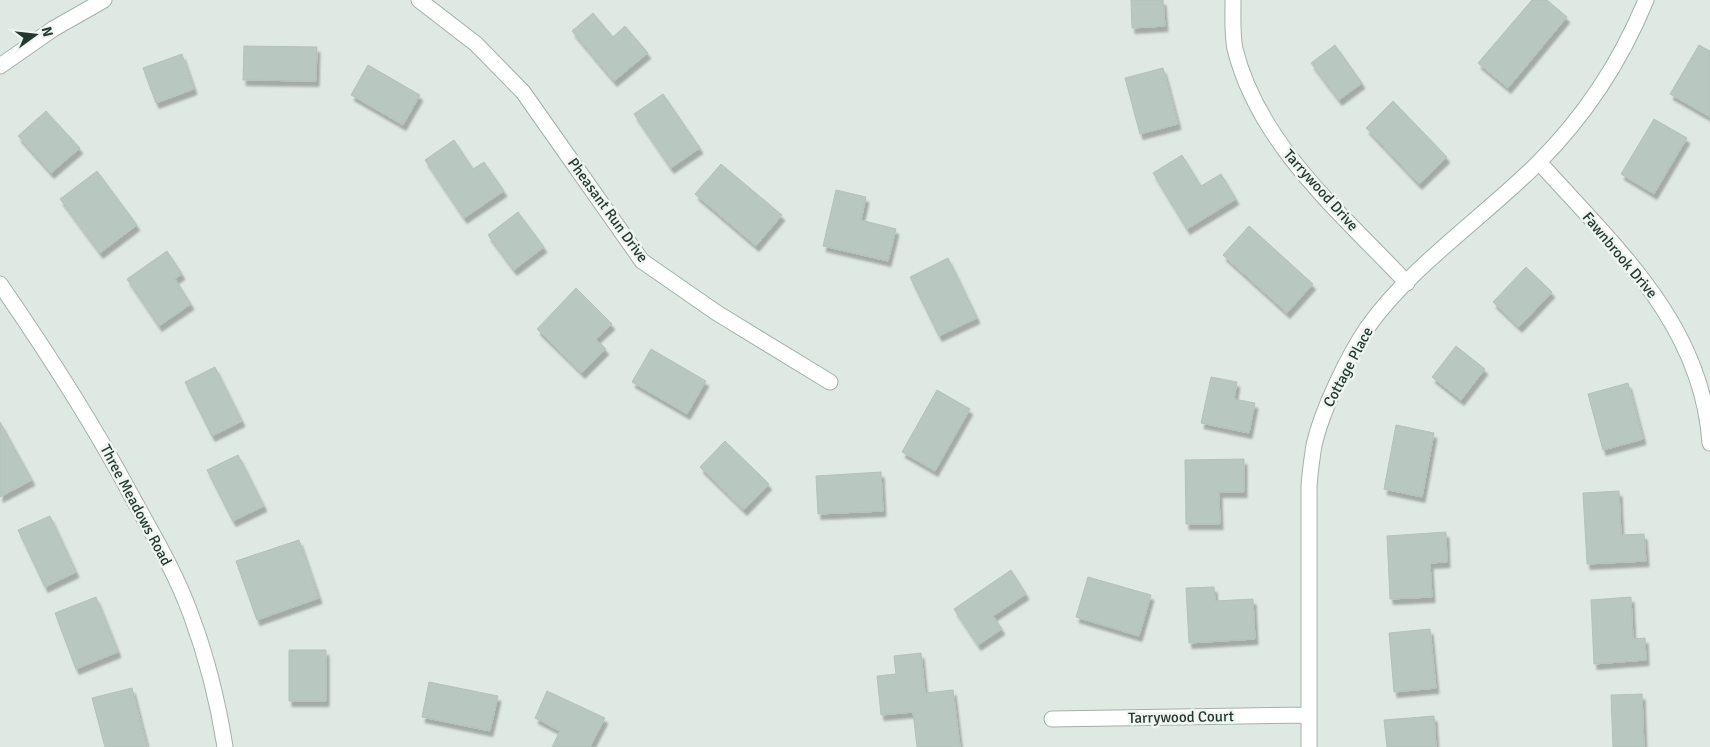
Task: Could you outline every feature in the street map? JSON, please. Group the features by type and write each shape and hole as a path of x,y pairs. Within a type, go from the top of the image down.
{"street":[{"path":"0,66 53,29 104,0"},
{"name":"Pheasant Run Drive","path":"419,0 476,44 523,92 642,261 717,313 830,382"},
{"name":"Tarrywood Drive","path":"1232,0 1235,48 1257,109 1297,166 1407,283"},
{"name":"Cottage Place","path":"1309,747 1308,486 1314,444 1325,410 1367,328 1407,283 1539,162 1583,112 1614,67 1646,0"},
{"name":"Fawnbrook Drive","path":"1539,162 1647,282 1676,327 1695,371 1708,415 1710,443"},
{"name":"Three Meadows Road","path":"0,284 93,424 158,545 194,623 212,679 225,747"},
{"name":"Tarrywood Court","path":"1052,719 1309,715"}],"building":[{"path":"1131,0 1163,0 1165,26 1132,28"},
{"path":"1532,0 1547,0 1567,17 1508,88 1478,63"},
{"path":"593,13 613,37 625,26 648,53 614,81 572,31"},
{"path":"1335,45 1362,83 1339,100 1311,63"},
{"path":"1699,45 1710,51 1710,117 1670,94"},
{"path":"244,46 317,47 316,81 243,80"},
{"path":"182,54 194,89 156,103 143,68"},
{"path":"368,65 420,95 403,125 351,95"},
{"path":"1163,68 1178,124 1140,134 1125,78"},
{"path":"663,94 700,148 671,168 634,114"},
{"path":"1393,101 1447,157 1419,184 1366,128"},
{"path":"46,111 80,148 51,173 18,136"},
{"path":"1654,119 1687,138 1654,194 1621,174"},
{"path":"454,140 473,169 484,162 504,191 464,218 425,160"},
{"path":"1182,155 1201,186 1221,174 1236,199 1187,229 1153,173"},
{"path":"721,164 782,215 756,246 695,194"},
{"path":"97,171 137,225 100,253 60,199"},
{"path":"836,190 866,197 861,220 896,229 888,261 823,246"},
{"path":"518,212 544,247 514,270 488,235"},
{"path":"1249,226 1313,284 1287,313 1223,255"},
{"path":"167,251 182,274 175,279 191,304 159,326 127,279"},
{"path":"948,258 977,318 939,336 910,277"},
{"path":"1526,267 1552,292 1519,327 1493,302"},
{"path":"576,288 612,324 596,339 606,349 582,373 537,329"},
{"path":"1456,346 1485,369 1461,400 1432,377"},
{"path":"651,349 706,381 687,414 632,382"},
{"path":"215,367 242,421 212,436 185,382"},
{"path":"1211,377 1237,382 1234,399 1255,403 1249,433 1201,423"},
{"path":"1628,383 1643,439 1603,450 1588,394"},
{"path":"937,390 970,409 935,471 902,452"},
{"path":"0,422 32,480 0,497"},
{"path":"1396,425 1434,433 1422,497 1384,489"},
{"path":"725,441 769,484 744,510 700,467"},
{"path":"238,455 264,506 233,521 207,470"},
{"path":"1244,459 1244,492 1219,492 1220,524 1186,524 1185,460"},
{"path":"881,472 883,511 818,514 816,476"},
{"path":"1619,491 1621,535 1644,534 1646,561 1587,564 1583,493"},
{"path":"50,516 76,572 45,587 18,530"},
{"path":"1446,532 1447,562 1430,563 1432,597 1390,599 1387,536"},
{"path":"299,540 319,598 257,620 236,561"},
{"path":"1011,570 1026,594 993,616 1002,629 978,645 954,609"},
{"path":"1088,577 1151,595 1139,636 1076,617"},
{"path":"1214,587 1215,601 1253,599 1255,639 1189,643 1186,588"},
{"path":"96,597 118,652 76,669 55,613"},
{"path":"1631,597 1633,639 1645,638 1646,660 1594,664 1591,600"},
{"path":"1430,629 1436,688 1394,692 1389,633"},
{"path":"289,650 326,650 326,701 289,701"},
{"path":"921,653 925,693 953,690 960,747 917,747 913,712 881,715 877,676 896,674 894,656"},
{"path":"429,682 498,696 490,731 422,717"},
{"path":"132,688 147,747 105,747 92,698"},
{"path":"547,691 605,718 590,747 552,747 560,731 535,718"},
{"path":"1642,694 1644,747 1613,747 1611,695"},
{"path":"1434,716 1436,747 1387,747 1384,720"}]}
